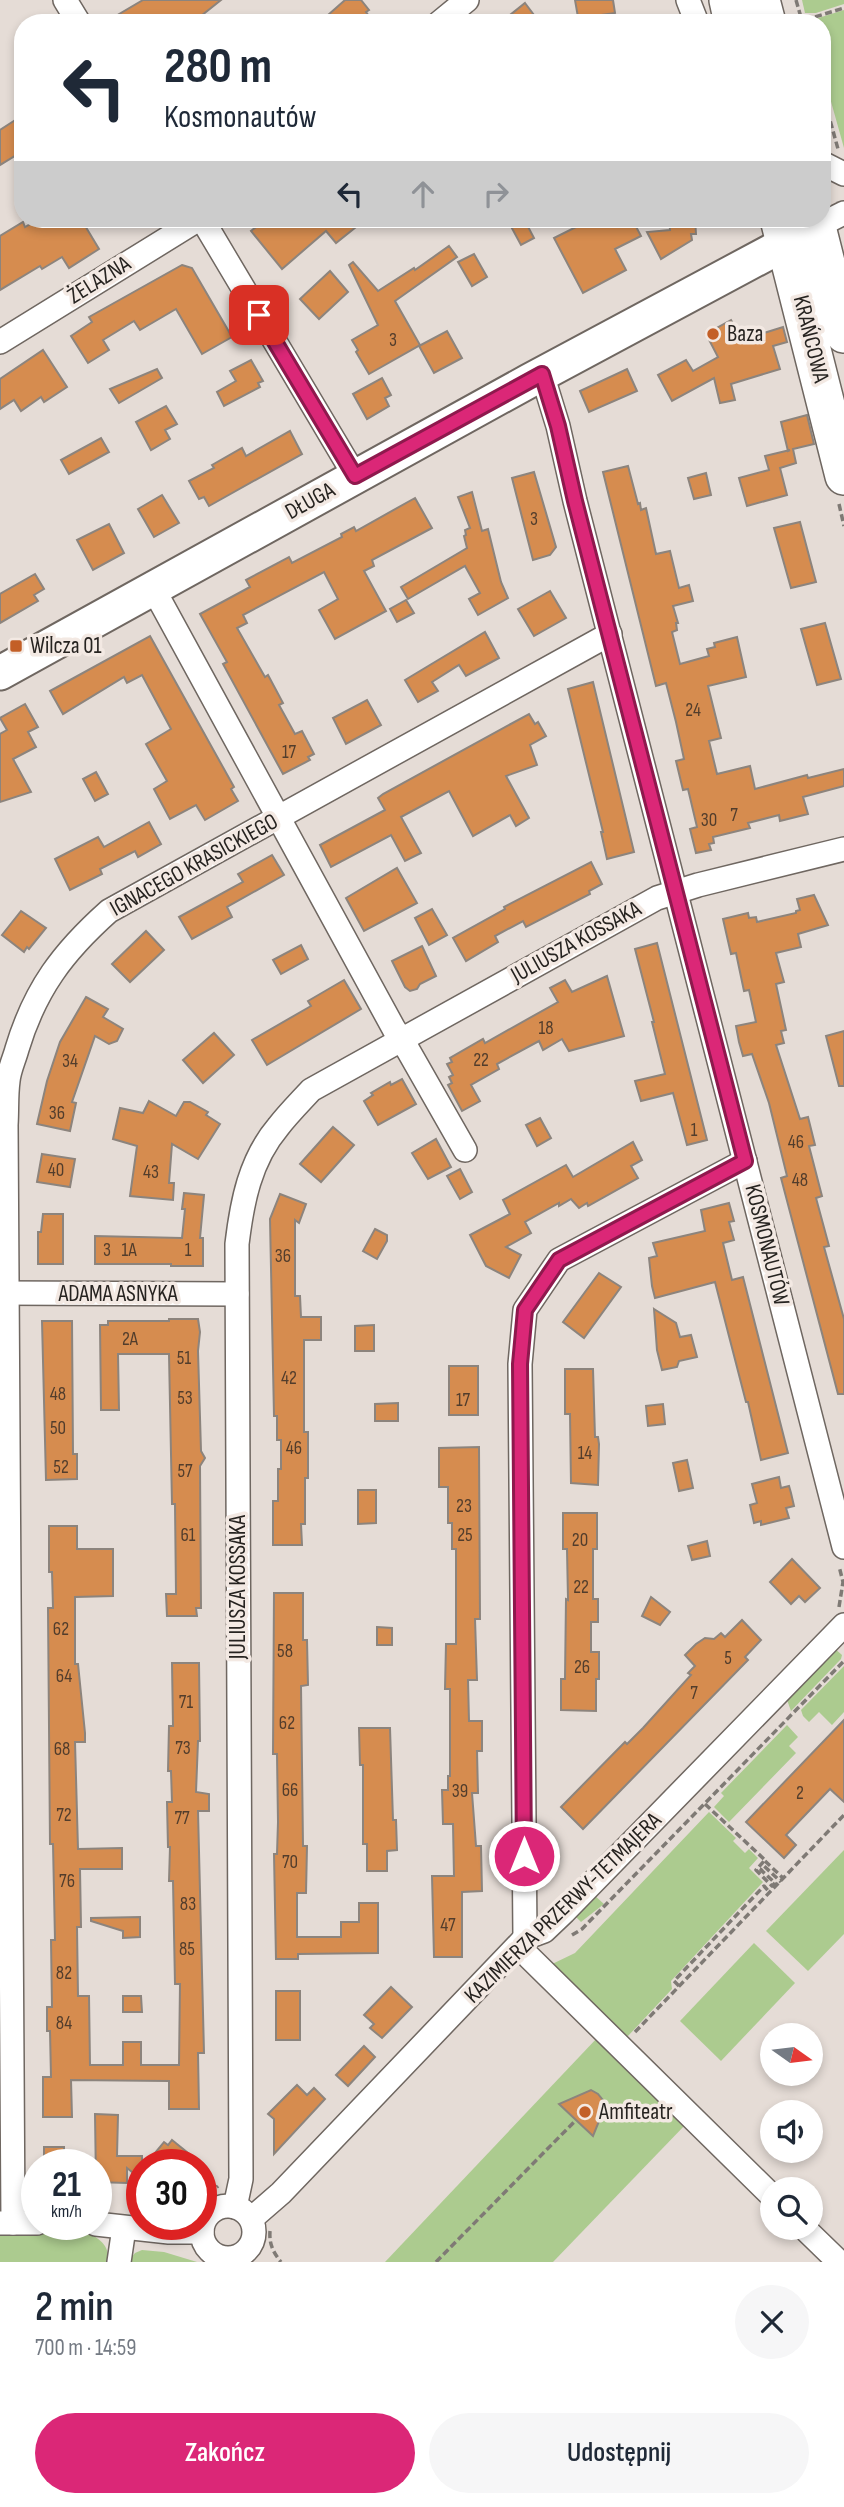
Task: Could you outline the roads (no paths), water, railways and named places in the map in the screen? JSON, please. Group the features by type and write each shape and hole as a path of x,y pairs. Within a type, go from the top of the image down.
{"main road":[{"path":"761,0 779,14"},
{"name":"KRAŃCOWA","path":"809,228 844,334"},
{"name":"KRAŃCOWA","path":"809,228 841,487"}],"street":[{"path":"450,14 467,0"},
{"name":"ŻELAZNA","path":"0,342 185,228"},
{"path":"205,228 355,476"},
{"name":"DŁUGA","path":"0,673 801,228"},
{"name":"KOSMONAUTÓW","path":"542,374 558,426 844,1547"},
{"path":"153,588 400,1039 465,1150"},
{"name":"IGNACEGO KRASICKIEGO","path":"7,2223 3,1294 8,1079 22,1031 35,1001 76,941 109,911 610,634"},
{"name":"JULIUSZA KOSSAKA","path":"252,2217 240,2179 237,1244 241,1207 254,1167 276,1129 311,1090 657,898 844,849"},
{"path":"745,1161 559,1260 525,1310 520,1364 527,1948 760,2184"},
{"name":"ADAMA ASNYKA","path":"3,1294 237,1294"},
{"name":"KAZIMIERZA PRZERWY-TETMAJERA","path":"252,2217 281,2193 564,1912 844,1625"},
{"path":"205,2240 209,2250 220,2257 249,2258 254,2237 252,2217 223,2207 217,2209"},
{"path":"112,2226 124,2228 119,2262"},
{"path":"816,2240 839,2262"}],"place":[{"name":"Baza","path":"713,334"},
{"name":"Wilcza 01","path":"16,646"},
{"name":"Amfiteatr","path":"585,2112"}]}
